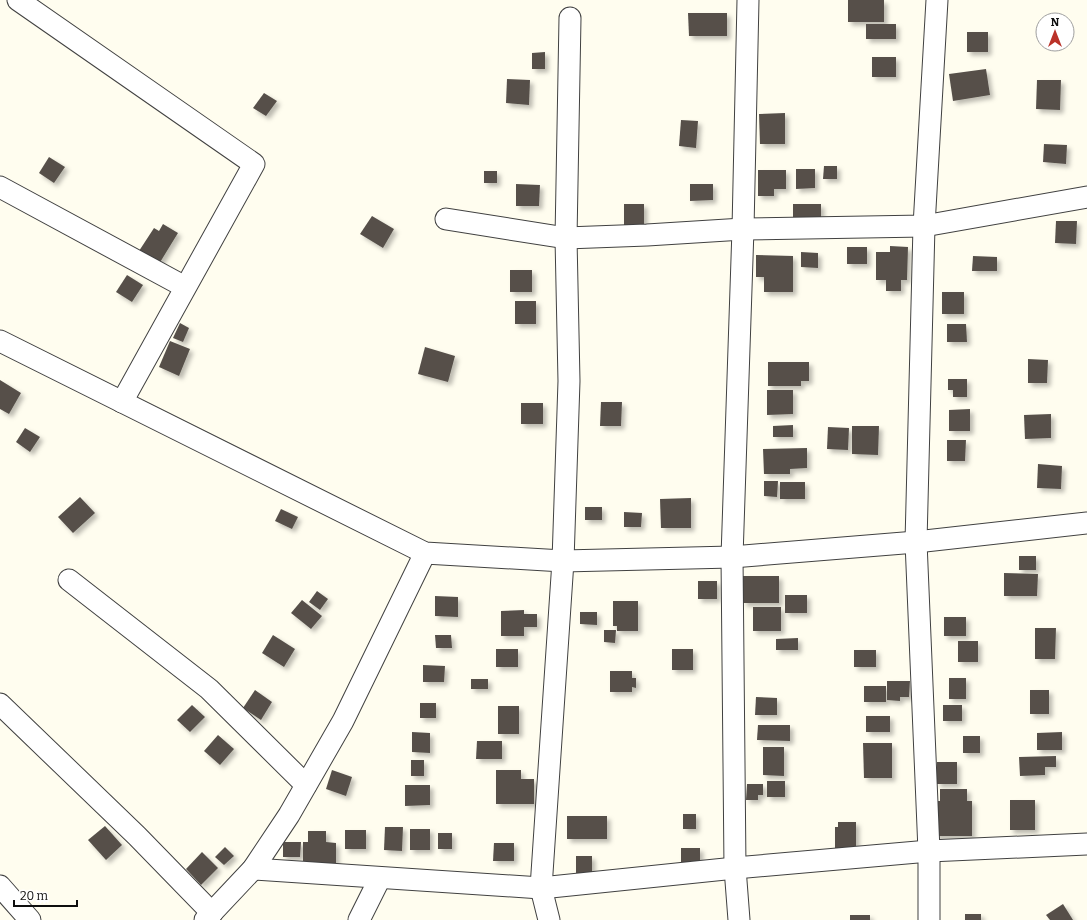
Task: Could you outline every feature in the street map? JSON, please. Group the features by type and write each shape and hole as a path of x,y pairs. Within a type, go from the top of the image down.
{"street":[{"path":"18,0 254,164 122,402"},
{"path":"739,920 735,868 732,557 743,229 748,0"},
{"path":"929,920 929,851 916,542 924,226 937,0"},
{"path":"549,920 541,888 563,561 569,381 566,238 570,18"},
{"path":"0,187 185,288"},
{"path":"446,219 566,238 743,229 924,226 1087,197"},
{"path":"0,341 425,553 563,561 732,557 916,542 1087,523"},
{"path":"0,704 217,913 253,869 289,815 343,721 425,553"},
{"path":"70,580 209,689 306,785"},
{"path":"253,869 541,888 735,868 929,851 1087,844"},
{"path":"359,920 380,878"},
{"path":"0,886 30,920"}],"building":[{"path":"848,0 884,0 884,22 848,22"},
{"path":"688,13 727,13 727,36 689,36"},
{"path":"866,24 896,24 896,39 866,39"},
{"path":"967,32 988,32 988,52 967,52"},
{"path":"545,52 545,69 532,69 532,53"},
{"path":"872,57 896,57 896,77 872,77"},
{"path":"986,69 990,95 953,101 949,74"},
{"path":"507,79 530,80 529,105 506,103"},
{"path":"1037,80 1061,80 1060,110 1036,109"},
{"path":"264,93 277,101 266,116 253,108"},
{"path":"785,113 785,144 760,144 759,114"},
{"path":"681,120 698,121 696,148 679,146"},
{"path":"1044,144 1067,145 1066,164 1043,162"},
{"path":"49,157 65,167 54,183 39,173"},
{"path":"824,166 837,166 837,179 823,179"},
{"path":"796,169 815,169 815,188 796,189"},
{"path":"758,170 786,170 786,189 774,189 774,196 758,196"},
{"path":"484,171 497,171 497,183 484,183"},
{"path":"516,184 540,185 539,206 516,206"},
{"path":"690,184 713,184 713,200 690,201"},
{"path":"624,204 644,204 644,227 624,227"},
{"path":"793,204 821,204 821,222 793,222"},
{"path":"372,216 394,229 383,248 360,234"},
{"path":"1056,221 1077,221 1076,244 1055,243"},
{"path":"163,224 178,233 159,264 139,251 154,228 159,231"},
{"path":"890,246 908,247 907,280 901,280 901,291 886,291 886,280 876,280 876,252 890,252"},
{"path":"847,247 867,247 867,264 847,264"},
{"path":"801,252 818,253 818,268 801,267"},
{"path":"756,255 793,256 793,292 764,292 764,277 756,277"},
{"path":"973,256 997,257 997,271 972,271"},
{"path":"510,270 532,270 532,292 510,292"},
{"path":"127,275 143,285 132,302 116,292"},
{"path":"942,292 964,292 964,314 942,314"},
{"path":"515,301 536,301 536,324 515,324"},
{"path":"180,323 189,328 183,342 173,338"},
{"path":"947,324 966,324 967,342 947,342"},
{"path":"170,341 190,349 179,376 159,367"},
{"path":"425,347 455,356 448,382 418,374"},
{"path":"1028,359 1048,360 1047,383 1028,383"},
{"path":"768,362 809,362 809,381 801,381 801,386 768,386"},
{"path":"948,379 967,379 967,397 953,397 953,390 948,390"},
{"path":"0,380 21,393 9,414 0,409"},
{"path":"767,390 793,390 793,414 767,415"},
{"path":"601,402 622,402 621,426 600,426"},
{"path":"521,403 543,403 543,424 521,424"},
{"path":"970,409 970,431 949,431 949,410"},
{"path":"1051,414 1051,438 1025,439 1024,415"},
{"path":"793,425 793,437 773,437 773,426"},
{"path":"852,426 879,426 878,455 852,454"},
{"path":"828,427 849,428 848,450 827,449"},
{"path":"25,428 40,437 30,452 16,442"},
{"path":"947,440 966,440 965,461 947,461"},
{"path":"807,448 807,468 790,469 790,474 764,474 763,449"},
{"path":"1038,464 1062,466 1061,489 1037,488"},
{"path":"764,481 778,481 777,497 764,496"},
{"path":"780,482 805,482 805,499 780,499"},
{"path":"80,497 95,513 73,533 58,517"},
{"path":"691,498 691,528 661,528 660,499"},
{"path":"585,507 602,507 602,520 585,520"},
{"path":"281,509 298,517 292,529 275,521"},
{"path":"624,512 642,513 641,527 624,527"},
{"path":"1019,556 1036,556 1036,570 1019,570"},
{"path":"1004,573 1038,574 1037,596 1004,596"},
{"path":"743,576 779,576 779,603 743,603"},
{"path":"698,581 717,581 717,599 698,599"},
{"path":"317,591 328,599 320,610 309,602"},
{"path":"785,595 807,595 807,613 785,613"},
{"path":"435,596 458,597 458,617 435,616"},
{"path":"302,600 322,616 311,629 291,613"},
{"path":"613,601 638,601 638,631 617,631 617,626 613,626"},
{"path":"753,607 781,607 781,631 753,631"},
{"path":"524,610 524,614 537,614 537,627 524,627 524,636 501,636 501,611"},
{"path":"580,612 597,612 597,625 580,624"},
{"path":"944,617 966,617 966,636 944,636"},
{"path":"1035,628 1056,628 1055,659 1035,659"},
{"path":"604,630 616,630 615,643 604,642"},
{"path":"273,635 295,649 284,667 262,653"},
{"path":"435,635 451,635 452,648 436,648"},
{"path":"798,638 798,650 776,650 776,639"},
{"path":"958,641 978,641 978,662 958,662"},
{"path":"496,649 518,649 518,667 496,667"},
{"path":"672,649 693,649 693,670 672,670"},
{"path":"854,650 876,650 876,667 854,667"},
{"path":"423,665 445,666 444,682 423,682"},
{"path":"610,671 632,671 632,678 636,678 636,688 632,687 632,692 610,692"},
{"path":"949,678 966,678 966,699 949,699"},
{"path":"471,679 488,679 488,689 471,689"},
{"path":"887,681 910,681 909,697 900,697 900,701 887,700"},
{"path":"864,686 886,686 886,702 864,702"},
{"path":"255,690 272,702 261,720 243,708"},
{"path":"1030,690 1049,690 1049,714 1030,714"},
{"path":"756,697 777,698 777,715 755,715"},
{"path":"420,703 436,703 436,718 420,718"},
{"path":"192,705 205,717 190,732 177,720"},
{"path":"943,705 962,705 962,721 943,721"},
{"path":"498,706 519,706 519,734 498,734"},
{"path":"866,716 890,716 890,732 866,732"},
{"path":"758,725 790,725 790,741 757,740"},
{"path":"412,732 430,733 430,753 412,752"},
{"path":"1062,732 1062,750 1037,750 1037,733"},
{"path":"218,735 234,749 220,765 204,751"},
{"path":"963,736 980,736 980,753 963,753"},
{"path":"477,741 502,741 502,759 476,759"},
{"path":"863,743 892,743 892,778 864,778"},
{"path":"763,747 784,747 784,776 763,775"},
{"path":"1056,756 1056,767 1045,767 1045,775 1020,776 1019,757"},
{"path":"411,760 424,760 424,776 411,776"},
{"path":"937,762 957,762 957,784 937,784"},
{"path":"332,770 352,777 346,796 326,789"},
{"path":"496,770 521,770 521,779 534,779 534,804 496,804"},
{"path":"767,781 785,781 785,797 767,797"},
{"path":"747,784 763,784 763,795 758,795 758,800 746,800"},
{"path":"405,785 430,785 430,805 405,806"},
{"path":"940,789 967,789 967,801 972,801 972,836 934,836 934,801 940,801"},
{"path":"1010,800 1035,800 1035,830 1010,830"},
{"path":"683,814 696,814 696,829 683,829"},
{"path":"567,816 607,816 607,839 567,839"},
{"path":"838,822 856,822 856,849 835,849 835,827 838,827"},
{"path":"105,826 122,845 106,860 88,840"},
{"path":"385,827 403,827 402,851 384,850"},
{"path":"410,829 430,829 430,850 410,850"},
{"path":"345,830 366,830 366,849 345,849"},
{"path":"308,831 326,831 326,842 336,843 336,866 303,865 303,842 308,842"},
{"path":"438,833 452,833 452,849 438,849"},
{"path":"283,842 301,842 300,857 283,857"},
{"path":"494,843 514,843 514,861 493,861"},
{"path":"225,847 234,856 224,865 215,857"},
{"path":"681,848 700,848 700,866 681,866"},
{"path":"202,852 218,868 201,885 186,869"},
{"path":"576,856 592,856 592,876 576,875"},
{"path":"1063,904 1073,920 1050,920 1046,915"},
{"path":"965,914 981,914 981,920 965,920"},
{"path":"850,915 870,915 870,920 850,920"}]}
